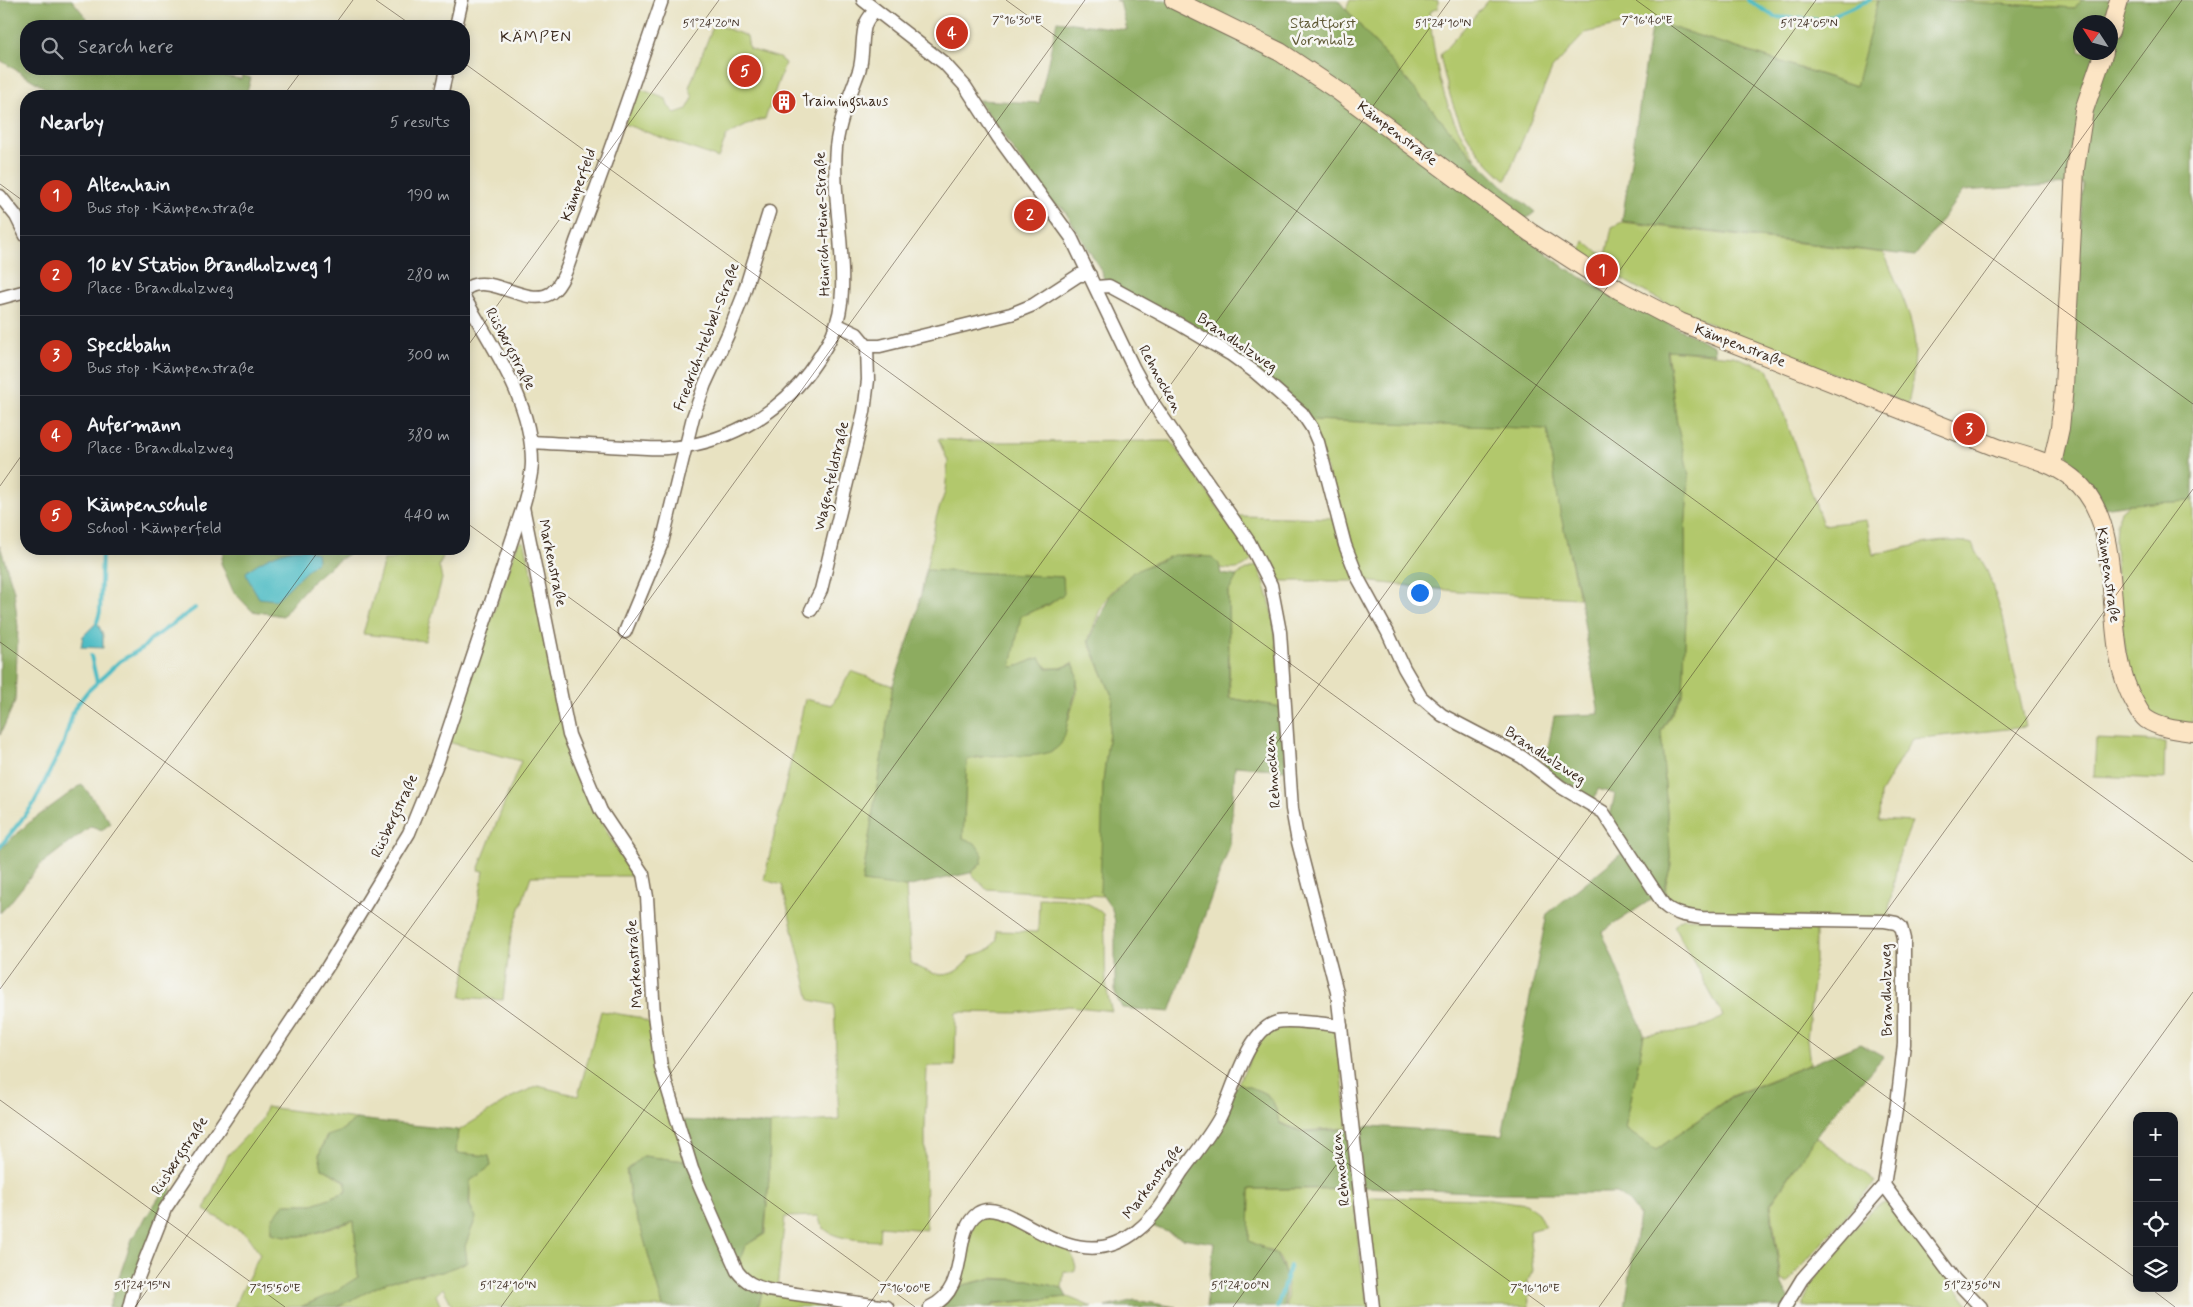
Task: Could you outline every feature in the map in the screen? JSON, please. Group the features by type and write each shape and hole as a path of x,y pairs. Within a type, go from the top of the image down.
{"street":[{"path":"457,20 462,0"},
{"name":"Kämperfeld","path":"470,287 475,284 501,288 533,297 545,296 552,292 561,279 582,227 662,0"},
{"path":"863,0 944,63 965,86 998,137 1071,237 1093,281"},
{"name":"Kämpenstraße","path":"1174,0 1280,52 1337,90 1530,233 1619,290 1680,322 1998,448 2052,464 2073,478 2089,496 2099,515 2105,538 2119,658 2124,681 2144,717 2153,723 2193,732"},
{"path":"2114,15 2118,0"},
{"name":"Heinrich-Heine-Straße","path":"531,442 666,448 686,446 733,432 765,414 793,391 805,378 821,356 838,325 841,310 842,264 835,174 836,145 840,124 861,64 866,23 875,10"},
{"path":"2052,464 2060,428 2064,387 2075,169 2084,110 2101,60"},
{"path":"442,90 446,75"},
{"path":"0,196 20,224"},
{"name":"Friedrich-Hebbel-Straße","path":"626,632 662,543 693,417 704,384 728,334 742,299 769,212"},
{"path":"838,325 856,334 866,346 880,346 1011,314 1033,305 1079,275 1093,281"},
{"name":"Rehnocken","path":"1093,281 1134,369 1153,402 1249,542 1271,585 1280,632 1292,809 1298,842 1337,992 1373,1307"},
{"name":"Brandholzweg","path":"1093,281 1109,286 1230,354 1256,373 1302,414 1312,428 1318,442 1345,545 1358,578 1421,697 1442,715 1522,757 1561,787 1603,812 1664,904 1671,911 1685,916 1702,918 1885,921 1901,927 1904,939 1904,1044 1884,1185"},
{"path":"0,298 20,293"},
{"name":"Rüsbergstraße","path":"129,1307 134,1288 165,1208 328,966 409,833 437,764 523,507 529,486 532,463 531,442 524,413 515,388 470,308"},
{"name":"Wagenfeldstraße","path":"811,610 821,590 864,412 868,380 866,346"},
{"name":"Markenstraße","path":"523,507 569,734 602,811 643,874 647,897 654,1015 661,1067 692,1169 734,1263 744,1280 753,1286 768,1290 887,1307"},
{"name":"Markenstraße","path":"930,1307 941,1300 955,1280 968,1224 977,1214 986,1210 1004,1213 1060,1242 1082,1248 1113,1245 1129,1237 1140,1229 1155,1210 1220,1118 1252,1045 1265,1028 1277,1022 1341,1026"},
{"path":"1785,1307 1802,1279 1884,1185 1954,1278 1981,1307"}],"green space":[{"path":"0,0 72,0 88,20 20,20 20,72 0,60"},
{"path":"1116,0 1165,0 1285,61 1508,221 1561,265 1612,296 1714,346 1715,353 1666,350 1677,424 1689,476 1685,530 1686,616 1683,693 1661,731 1671,866 1665,884 1665,900 1610,816 1615,794 1598,789 1594,801 1544,769 1554,716 1599,714 1580,598 1560,512 1547,429 1311,420 1292,400 1104,280 1102,272 1063,208 1050,202 978,100 1039,103 1057,21 1127,30 1120,2"},
{"name":"Stadtforst Vormholz","path":"1188,0 1338,0 1470,154 1502,185 1535,212 1526,219"},
{"path":"1350,0 1438,0 1438,8 1429,12 1442,88 1455,123 1476,158 1470,154 1346,9"},
{"path":"1489,0 1878,0 1857,86 1652,21 1638,21 1585,33 1552,69 1506,180 1479,152 1461,124 1449,92 1440,55"},
{"path":"1878,0 1928,0 2075,8 2082,0 2193,0 2193,501 2129,504 2103,508 2074,470 2065,448 2083,183 1963,191 1915,256 1622,221 1652,21 1856,86"},
{"path":"1927,0 2082,0 2076,8"},
{"path":"714,24 747,36 749,49 779,58 785,63 765,119 727,135 718,158 624,124 638,88 666,99 668,106 675,113 687,109 693,98 689,87"},
{"path":"24,75 218,75 241,79 242,75 251,78 248,90 48,90"},
{"path":"1622,222 1884,253 1905,304 1914,336 1914,361 1908,405 1688,314 1641,290 1580,254 1584,241 1596,251 1606,256 1612,227"},
{"path":"1667,350 1733,356 1768,369 1823,525 1866,520 1873,555 1936,542 1948,541 1972,544 1987,570 2003,618 2026,727 1912,739 1880,794 1879,820 1912,822 1898,859 1887,920 1727,915 1674,909 1666,893 1666,883 1671,866 1661,732 1683,694 1686,616 1685,530 1689,476 1677,424"},
{"path":"1311,420 1547,429 1560,511 1579,598 1457,591 1364,581 1358,571"},
{"path":"938,439 993,442 1171,441 1246,547 1252,559 1245,566 1233,569 1220,568 1219,564 1206,557 1192,554 1161,560 1131,575 1119,585 1105,600 1100,611 1088,641 1113,698 1103,782 1102,896 986,889 971,873 981,864 981,854 978,847 963,838 967,760 992,755 1043,754 1054,750 1061,743 1078,689 1073,663 1061,668 1047,668 1040,658 1011,667 1020,616 1049,605 1063,594 1063,577 926,570 936,518 945,492 948,461"},
{"path":"2193,501 2193,726 2167,721 2149,712 2129,680 2117,584 2115,540 2116,524 2121,511 2129,504"},
{"path":"1237,517 1334,518 1358,581 1273,581"},
{"path":"522,541 525,544 553,668 600,818 613,843 637,876 531,876 511,935 503,1000 461,997 484,871 478,870 521,761 448,742 518,543"},
{"path":"0,546 14,591 18,627 15,701 0,735"},
{"path":"223,555 347,555 316,578 283,616 252,611 233,591 221,563"},
{"path":"396,555 444,555 439,566 442,579 425,641 363,634 384,560 395,559"},
{"path":"1174,555 1212,557 1219,564 1221,574 1237,576 1228,593 1229,698 1281,707 1286,770 1235,766 1230,845 1170,1012 1122,1008 1115,994 1115,922 1112,909 1100,892 1103,782 1113,698 1089,641 1110,595 1133,572"},
{"path":"1257,565 1264,582 1273,617 1281,707 1230,698 1228,593 1237,575"},
{"path":"926,570 1063,577 1064,594 1049,604 1021,616 1011,667 1040,658 1047,669 1061,668 1073,664 1077,675 1076,691 1064,737 1060,745 1052,751 1030,756 990,756 967,760 963,838 975,843 983,855 981,864 970,873 906,887 862,882 893,685 916,618"},
{"path":"851,671 893,686 862,882 906,887 911,963 937,974 951,973 965,964 972,955 984,952 990,948 997,939 996,931 1038,932 1039,898 1081,901 1096,908 1103,914 1107,987 1112,1011 1069,1006 1017,1013 956,1012 955,1066 927,1066 925,1129 926,1230 880,1226 879,1241 858,1240 834,1235 827,1231 822,1226 818,1216 785,1217 777,1288 754,1282 738,1265 745,1245 765,1234 769,1178 769,1124 839,1120 834,1005 810,1000 782,885 764,880 805,699 832,705"},
{"path":"2096,739 2165,742 2164,779 2094,776"},
{"path":"82,784 111,823 102,830 91,826 40,865 0,913 0,849 30,822"},
{"path":"1627,849 1658,895 1602,932 1644,1034 1625,1129 1656,1150 1731,1097 1860,1044 1883,1057 1827,1121 1770,1204 1780,1280 1793,1307 1625,1307 1639,1215 1628,1201 1616,1193 1495,1193 1361,1187 1356,1128 1370,1126 1502,1135 1547,914"},
{"path":"1682,918 1815,922 1815,965 1807,1039 1810,1064 1731,1096 1656,1150 1625,1129 1644,1035 1696,1029 1715,1022 1723,1016 1674,926"},
{"path":"601,1011 637,1017 650,1023 685,1161 644,1156 626,1170 631,1204 642,1232 663,1307 453,1307 443,1288 436,1295 441,1307 337,1307 387,1282 428,1273 442,1272 467,1262 465,1246 476,1218 470,1205 470,1181 491,1166 489,1156 455,1153 458,1131 514,1096 538,1086 578,1096"},
{"path":"1278,1026 1327,1027 1337,1032 1348,1128 1302,1131 1279,1122 1271,1098 1262,1092 1238,1083 1261,1039"},
{"path":"1238,1083 1267,1095 1274,1105 1279,1123 1302,1132 1348,1129 1354,1188 1250,1189 1249,1241 1276,1254 1285,1273 1285,1307 1206,1307 1214,1243 1182,1238 1150,1225"},
{"path":"266,1107 357,1119 339,1132 326,1136 319,1155 322,1168 346,1182 345,1192 313,1204 284,1204 272,1219 272,1233 284,1236 314,1234 354,1221 358,1277 333,1293 300,1307 234,1307 260,1254 246,1234 204,1210 228,1155 262,1119"},
{"path":"357,1119 458,1130 456,1153 489,1156 491,1166 470,1181 469,1205 476,1217 465,1246 467,1262 442,1272 427,1273 387,1282 337,1307 301,1307 333,1293 358,1277 354,1221 305,1235 285,1236 272,1233 272,1219 284,1204 313,1204 346,1192 346,1181 322,1168 319,1155 327,1136 339,1132"},
{"path":"679,1120 770,1124 769,1178 764,1234 745,1246 735,1275 762,1293 758,1307 663,1307 642,1232 631,1204 627,1170 643,1156 685,1161"},
{"path":"1816,1137 1875,1182 1787,1283 1781,1280 1771,1204"},
{"path":"171,1179 171,1191 124,1307 109,1307 132,1239"},
{"path":"1250,1189 1353,1189 1361,1265 1369,1307 1286,1307 1285,1271 1279,1258 1272,1251 1249,1241"},
{"path":"1370,1197 1490,1199 1526,1204 1538,1213 1545,1227 1529,1231 1533,1271 1528,1280 1529,1307 1377,1307 1366,1201"},
{"path":"1886,1203 1895,1208 1971,1307 1803,1307 1807,1293 1814,1280 1831,1256 1870,1211"},
{"path":"994,1214 1070,1249 1076,1267 1074,1272 1064,1271 1062,1288 1029,1280 991,1278 955,1287 968,1236 975,1221"},
{"path":"990,1279 1029,1280 1062,1288 1067,1297 994,1303 991,1307 938,1307 955,1287"},
{"path":"762,1292 865,1307 758,1307"},
{"path":"1068,1297 1092,1307 991,1307 994,1304"},
{"path":"1135,1300 1176,1307 1105,1307"}],"water":[{"path":"276,555 317,555 318,560 276,600 259,598 246,572"},
{"path":"97,622 103,635 103,648 81,647 83,636"}],"waterway":[{"path":"1748,0 1775,17 1821,20 1870,0"},
{"path":"97,622 100,612 102,555"},
{"path":"0,847 33,805 63,745 74,709 87,692 120,661 143,648 150,640 195,608"},
{"path":"91,656 97,682"},
{"path":"1277,1307 1290,1266"}],"place":[{"name":"Aufermann","path":"952,33"},
{"name":"Kämpenschule","path":"745,71"},
{"name":"Trainingshaus","path":"784,102"},
{"name":"10 kV Station Brandholzweg 1","path":"1030,215"},
{"name":"Altenhain","path":"1602,270"},
{"name":"Speckbahn","path":"1969,429"}],"district":[{"name":"KÄMPEN","path":"536,37"}]}
